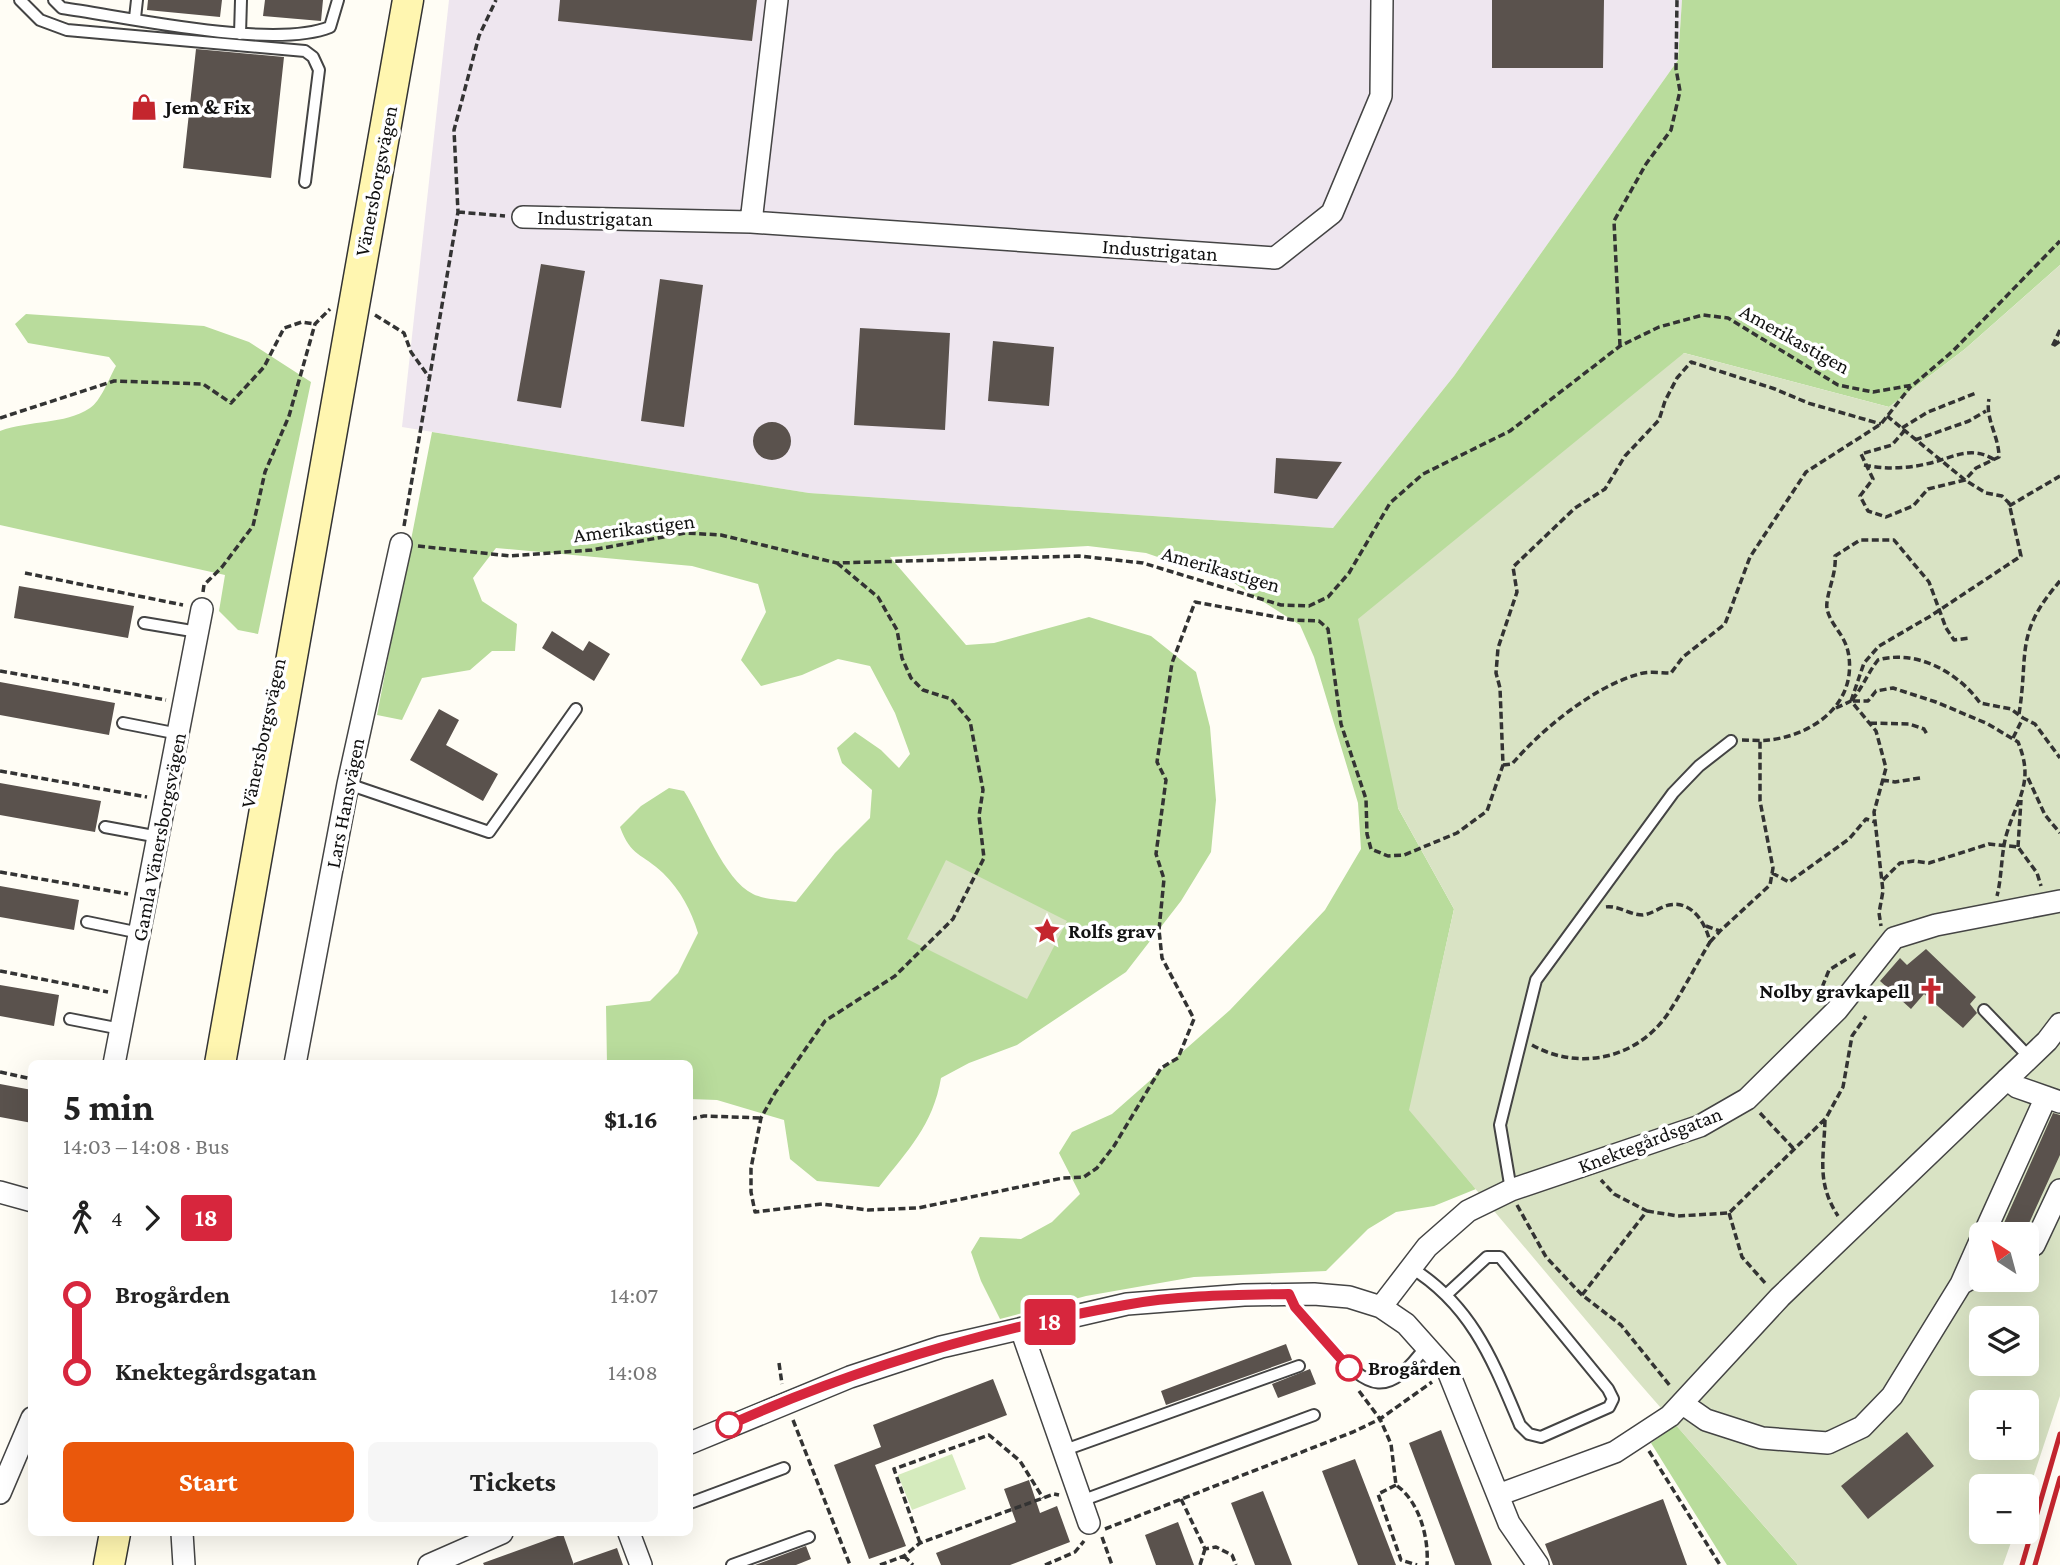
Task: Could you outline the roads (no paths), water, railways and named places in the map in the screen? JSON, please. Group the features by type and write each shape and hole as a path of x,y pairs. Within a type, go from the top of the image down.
{"main road":[{"name":"Vänersborgsvägen","path":"221,1060 408,0"},
{"name":"Vänersborgsvägen","path":"201,1060 245,817 335,403"},
{"path":"109,1565 114,1536"},
{"path":"130,1565 135,1536"}],"street":[{"path":"751,222 777,0"},
{"name":"Industrigatan","path":"523,217 751,222 1275,258 1332,213 1381,96 1382,0"},
{"name":"Lars Hansvägen","path":"296,1060 348,784 401,544"},
{"name":"Gamla Vänersborgsvägen","path":"115,1060 202,609"},
{"name":"Knektegårdsgatan","path":"1381,1307 1410,1267 1447,1227 1468,1211 1511,1190 1700,1126 1747,1099 1837,1010 1894,939 1936,925 2052,903"},
{"path":"1498,1496 1615,1452 1640,1439 1684,1404 1780,1297 2030,1058 2060,1024"},
{"path":"1989,1222 2053,1099 2017,1087 2007,1079"},
{"path":"2039,1234 2060,1190"},
{"path":"0,1192 28,1200"},
{"path":"1684,1404 1706,1420 1762,1438 1828,1443 1862,1427 1892,1396 1961,1284 1969,1266"},
{"path":"1961,1284 1969,1279"},
{"path":"693,1442 850,1377 941,1347 1127,1304 1289,1294 1349,1297 1381,1307 1406,1324 1448,1371 1509,1523 1538,1565"},
{"path":"1021,1329 1062,1451 1070,1499 1091,1527"},
{"path":"0,1493 28,1427"},
{"path":"182,1536 184,1565"},
{"path":"429,1565 495,1536"},
{"path":"630,1536 640,1565"}],"lane":[{"path":"20,0 40,20 67,30 305,51 313,57 319,70 305,181"},
{"path":"54,0 62,8 240,34 313,34 330,27 338,0"},
{"path":"135,18 136,0"},
{"path":"240,34 241,0"},
{"path":"144,623 198,632"},
{"path":"348,784 489,832 576,709"},
{"path":"123,723 179,734"},
{"path":"1511,1190 1500,1125 1536,980 1673,793 1699,766 1731,741"},
{"path":"105,827 159,837"},
{"path":"87,922 140,933"},
{"path":"1983,1010 2030,1058"},
{"path":"69,1019 121,1029"},
{"path":"1410,1267 1446,1295 1481,1338 1520,1425 1530,1434 1541,1437 1609,1407 1613,1399 1608,1389 1500,1257 1487,1257 1446,1295"},
{"path":"1289,1294 1295,1307 1349,1368 1371,1382 1384,1382 1399,1377 1410,1368 1427,1345"},
{"path":"1062,1451 1299,1366"},
{"path":"1070,1499 1314,1415"},
{"path":"693,1502 784,1468"},
{"path":"732,1565 809,1536"}],"railway":[{"path":"2022,1565 2060,1434"},
{"path":"2035,1565 2060,1478"}],"place":[{"name":"Jem & Fix","path":"144,107"},
{"name":"Rolfs grav","path":"1047,931"},
{"name":"Nolby gravkapell","path":"1931,991"},
{"name":"Brogården","path":"1349,1368"}]}
